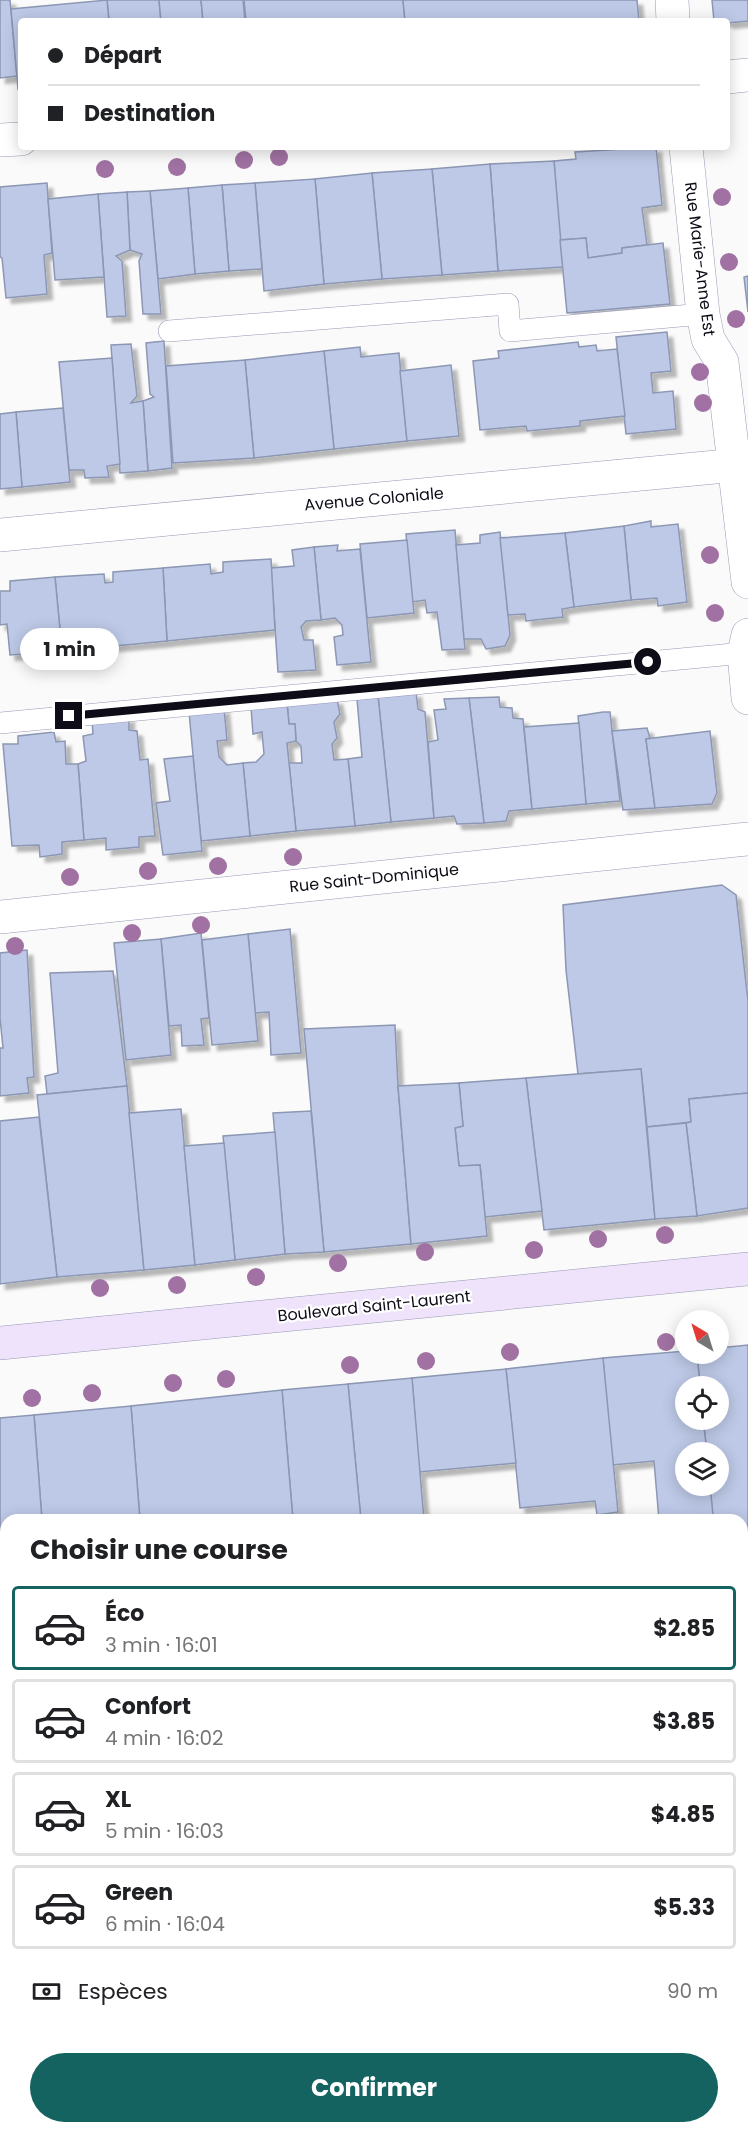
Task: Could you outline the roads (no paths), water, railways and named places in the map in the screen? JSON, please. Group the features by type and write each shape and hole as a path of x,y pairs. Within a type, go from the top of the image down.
{"main road":[{"name":"Boulevard Saint-Laurent","path":"0,1343 748,1269"}],"street":[{"path":"672,0 673,18"},
{"path":"730,77 748,75"},
{"path":"0,140 18,139"},
{"name":"Rue Marie-Anne Est","path":"686,150 703,314 708,339 722,362 741,465 748,582"},
{"name":"Avenue Coloniale","path":"0,535 741,465"},
{"path":"746,644 748,698"},
{"name":"Rue Saint-Dominique","path":"0,917 748,839"}],"lane":[{"path":"169,331 508,304 510,331 703,314"},
{"path":"0,723 746,644"}]}
